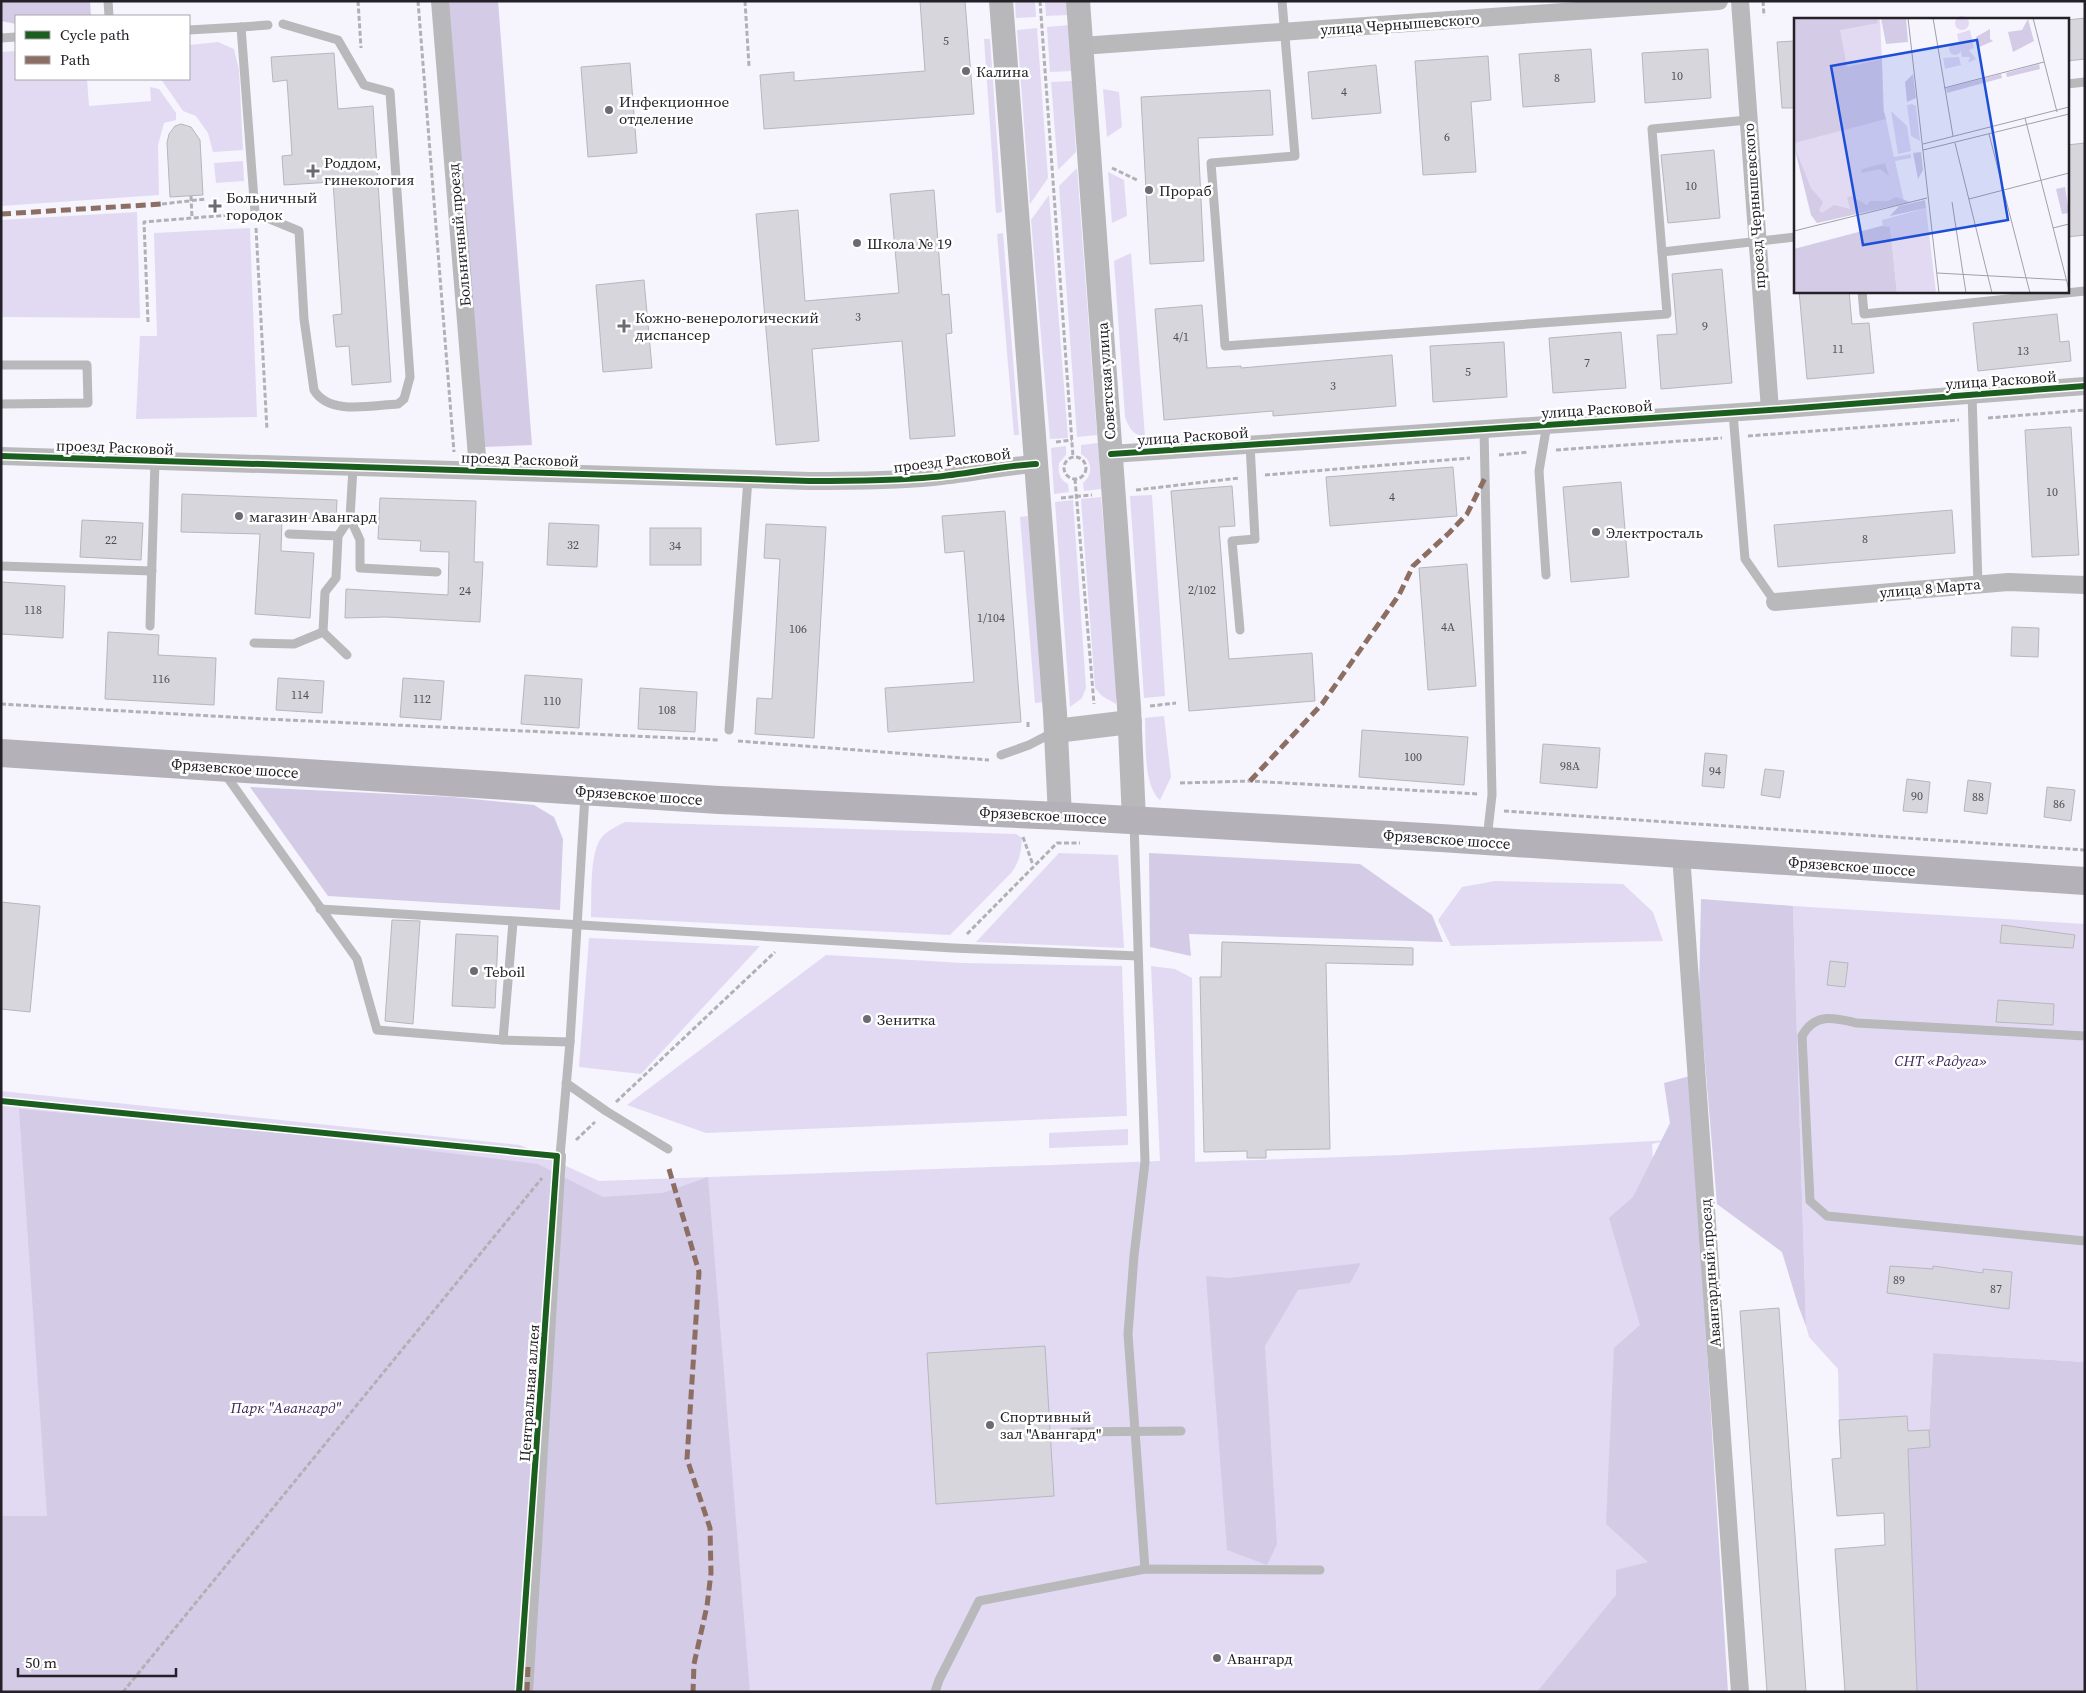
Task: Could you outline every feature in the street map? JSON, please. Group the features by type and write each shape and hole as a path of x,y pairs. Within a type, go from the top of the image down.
{"highway":[{"name":"Фрязевское шоссе","path":"1,753 585,792 1134,820 1487,841 2085,881"}],"main road":[{"path":"1001,1 1056,731 1060,816"},
{"name":"Советская улица","path":"1078,1 1130,722 1134,820"},
{"path":"1056,731 1130,722"}],"street":[{"name":"Больничный проезд","path":"440,1 478,469"},
{"name":"улица Чернышевского","path":"1081,46 1719,1"},
{"name":"проезд Чернышевского","path":"1740,1 1756,242 1770,410"},
{"name":"улица Расковой","path":"1111,454 1733,413 2085,386"},
{"name":"проезд Расковой","path":"1,456 353,468 478,469 748,480 878,481 934,477 1008,466 1036,464"},
{"name":"улица 8 Марта","path":"1776,602 2008,582 2085,585"},
{"name":"Авангардный проезд","path":"1681,854 1740,1692"},
{"name":"Центральная аллея","path":"527,1692 560,1156"}],"lane":[{"path":"108,1 109,15"},
{"path":"1282,1 1295,156 1211,162 1225,346 1666,314 1652,129 1748,120"},
{"path":"242,27 255,213 299,231 304,319 314,390 319,399 338,406 398,404 404,399 410,377 390,92 364,85 338,40 283,24"},
{"path":"190,30 268,25"},
{"path":"1,38 15,37"},
{"path":"2068,84 2085,82"},
{"path":"1662,252 1794,237"},
{"path":"1862,292 1864,314 2085,291"},
{"path":"1,365 87,365 88,404 1,404"},
{"path":"1972,395 1978,584"},
{"path":"1733,413 1745,559 1776,602"},
{"path":"1546,575 1539,470 1547,424"},
{"path":"1484,430 1492,795 1487,841"},
{"path":"1240,630 1232,541 1255,539 1250,444"},
{"path":"150,626 155,461"},
{"path":"353,468 350,518 360,540 360,568 437,572"},
{"path":"729,730 748,480"},
{"path":"322,632 325,592 336,578 338,536 350,518"},
{"path":"289,534 338,536"},
{"path":"1,566 152,571"},
{"path":"254,643 294,644 322,632"},
{"path":"322,632 348,654"},
{"path":"1002,755 1029,745 1056,731"},
{"path":"220,767 357,959 377,1030 503,1040 570,1042"},
{"path":"560,1156 570,1042 585,792"},
{"path":"1134,820 1145,1162 1134,1256 1128,1334 1145,1569"},
{"path":"320,909 954,948 1138,956"},
{"path":"503,1040 513,922"},
{"path":"2085,1036 1857,1023 1836,1018 1820,1019 1808,1025 1802,1036 1810,1201 1827,1216 2085,1241"},
{"path":"566,1082 606,1111 668,1150"},
{"path":"1073,1432 1181,1431"},
{"path":"935,1692 939,1680 979,1601 1145,1569 1320,1570"}],"path":[{"path":"358,1 364,85"},
{"path":"418,1 455,469"},
{"path":"745,1 749,66"},
{"path":"1040,1 1074,457"},
{"path":"1763,1 1764,16"},
{"path":"191,196 192,218"},
{"path":"162,204 206,199"},
{"path":"148,322 144,222 255,213 267,430"},
{"path":"1038,500 1252,476 1542,451 2085,410"},
{"path":"1074,457 1083,461 1086,468 1083,476 1075,479 1067,476 1064,469 1066,461 1074,457"},
{"path":"1075,479 1095,710"},
{"path":"1,704 265,719 722,740"},
{"path":"732,741 990,760"},
{"path":"1180,782 1250,781 1492,795"},
{"path":"1490,810 2085,850"},
{"path":"1020,831 1033,865"},
{"path":"954,948 1033,865 1057,843"},
{"path":"560,1156 790,938"},
{"path":"123,1692 544,1176"}],"green space":[{"path":"1,1 90,1 91,15 15,15 15,24 1,21"},
{"path":"447,1 498,1 532,445 482,447"},
{"path":"1015,1 1035,1 1036,17 1016,18"},
{"path":"1045,1 1067,1 1068,15 1046,16"},
{"path":"1069,25 1072,71 1050,72 1047,27"},
{"path":"1037,28 1048,178 1030,204 1017,30"},
{"path":"984,39 990,39 1002,212 996,213"},
{"path":"218,42 234,49 239,70 243,150 213,152 208,133 196,116 183,111 162,80 190,80 190,45"},
{"path":"15,51 15,80 87,80 89,106 151,101 150,87 159,89 176,113 176,120 164,123 158,145 159,195 1,206 1,52"},
{"path":"1072,81 1076,152 1058,170 1051,82"},
{"path":"1103,89 1119,92 1122,127 1107,137"},
{"path":"243,161 244,181 216,183 214,163"},
{"path":"1077,168 1097,435 1077,437 1059,186"},
{"path":"1108,172 1124,180 1127,216 1112,223"},
{"path":"1049,195 1068,438 1050,439 1031,220"},
{"path":"137,212 140,318 1,317 1,220"},
{"path":"250,228 257,417 136,419 140,336 157,336 154,233"},
{"path":"1003,233 1019,435 1014,435 997,234"},
{"path":"1131,253 1145,437 1137,435 1132,430 1125,417 1114,261"},
{"path":"1098,443 1101,489 1084,491 1083,483 1089,476 1090,464 1081,454 1081,445"},
{"path":"1066,446 1066,455 1059,463 1059,469 1061,478 1068,484 1069,492 1054,494 1051,448"},
{"path":"1152,495 1165,696 1144,698 1130,496"},
{"path":"1101,497 1118,694 1116,704 1102,696 1095,688 1081,499"},
{"path":"1073,500 1086,688 1082,698 1070,707 1055,502"},
{"path":"1028,516 1044,702 1035,703 1020,517"},
{"path":"1164,716 1171,777 1160,800 1155,793 1148,774 1145,718"},
{"path":"250,787 453,797 534,805 554,817 563,839 560,910 328,896"},
{"path":"625,822 1016,834 1022,838 1020,856 1012,872 950,935 591,917 593,864 598,844 607,832"},
{"path":"1059,853 1118,855 1124,948 976,942"},
{"path":"1149,853 1360,864 1432,915 1443,942 1189,934 1191,956 1150,947"},
{"path":"1495,881 1623,884 1653,912 1663,941 1451,946 1438,920 1462,887"},
{"path":"1701,899 1793,906 1806,1326 1782,1252 1717,1204 1699,992"},
{"name":"СНТ «Радуга»","path":"1793,906 2085,924 2085,1362 1933,1353 1929,1430 1908,1431 1839,1420 1838,1369 1809,1337 1806,1326"},
{"path":"589,938 760,946 641,1074 579,1067"},
{"path":"826,955 963,963 1122,966 1127,1116 706,1133 627,1105"},
{"path":"1151,966 1175,969 1192,978 1195,1162 1401,1155 1670,1140 1652,1144 1687,1692 1,1692 1,1091 520,1145 599,1181 1160,1161"},
{"path":"1690,1076 1728,1692 1537,1692 1616,1595 1616,1570 1648,1562 1606,1524 1614,1348 1640,1325 1609,1218 1633,1197 1670,1123 1664,1083"},
{"name":"Парк \"Авангард\"","path":"19,1109 285,1133 538,1164 603,1197 663,1193 708,1177 750,1692 1,1692 1,1516 47,1516"},
{"path":"1128,1129 1128,1145 1049,1148 1049,1133"},
{"path":"1361,1263 1350,1283 1298,1290 1265,1346 1277,1544 1267,1565 1227,1550 1206,1276 1229,1278"},
{"path":"1933,1353 2085,1362 2085,1692 1917,1692 1908,1449 1930,1447 1929,1430"}],"building":[{"path":"920,1 965,1 974,114 764,129 760,75 794,72 794,81 925,71"},
{"path":"2085,18 2085,59 2068,61 2068,20"},
{"path":"1794,41 1794,108 1782,108 1777,42"},
{"path":"1591,49 1595,102 1523,107 1519,54"},
{"path":"1708,49 1711,98 1645,103 1642,53"},
{"path":"334,53 338,109 373,106 391,382 352,385 349,346 336,347 333,315 342,314 333,182 284,185 282,156 292,155 287,80 273,82 271,57"},
{"path":"1488,56 1491,100 1471,102 1476,172 1423,175 1415,61"},
{"name":"Инфекционное отделение","path":"630,63 637,153 588,157 581,67"},
{"path":"1376,65 1381,113 1312,119 1308,72"},
{"path":"1270,90 1273,135 1198,138 1204,261 1150,264 1141,97"},
{"path":"181,124 191,127 200,140 203,195 170,197 167,143 169,134 175,126"},
{"path":"2085,143 2085,235 2068,237 2068,145"},
{"path":"1714,150 1720,218 1668,223 1661,155"},
{"path":"934,190 942,295 949,294 952,333 946,334 955,436 910,439 902,341 812,349 819,441 776,445 756,214 798,210 805,301 899,293 890,194"},
{"path":"1722,269 1732,383 1661,389 1657,335 1677,334 1672,274"},
{"name":"Кожно-венерологический диспансер","path":"644,280 652,368 603,372 596,285"},
{"path":"1799,292 1849,292 1852,324 1869,323 1874,373 1807,379"},
{"path":"1202,305 1207,368 1241,366 1241,368 1392,355 1396,406 1273,416 1273,411 1164,420 1155,309"},
{"path":"2057,314 2060,342 2069,341 2071,361 1978,371 1973,323"},
{"path":"1621,332 1626,388 1553,393 1549,338"},
{"path":"1504,342 1507,397 1433,402 1430,346"},
{"path":"2071,427 2079,555 2032,557 2025,430"},
{"path":"1453,467 1457,516 1330,526 1326,477"},
{"name":"Электросталь","path":"1621,482 1629,577 1571,582 1563,487"},
{"path":"1232,486 1235,526 1219,527 1229,659 1312,653 1315,701 1189,711 1171,491"},
{"path":"182,494 337,500 336,519 282,518 281,551 314,553 310,618 255,614 260,534 181,532"},
{"path":"380,498 476,501 474,562 483,562 480,622 386,617 345,618 346,589 448,595 449,552 420,551 421,541 378,539"},
{"path":"1952,510 1955,553 1778,567 1774,525"},
{"path":"1005,511 1021,722 888,732 885,688 974,682 964,551 945,553 942,516"},
{"path":"82,520 143,523 141,560 80,557"},
{"path":"549,523 599,525 597,567 547,565"},
{"path":"766,524 826,527 814,738 755,734 757,698 772,699 780,559 764,558"},
{"path":"650,528 701,528 701,565 650,565"},
{"path":"1467,564 1476,686 1428,690 1419,568"},
{"path":"1,582 65,586 63,638 1,634"},
{"path":"2012,627 2039,628 2038,657 2011,656"},
{"path":"108,632 159,635 158,655 216,658 214,705 105,699"},
{"path":"525,675 582,679 579,728 521,724"},
{"path":"278,678 324,681 322,713 276,710"},
{"path":"403,678 444,681 441,720 400,717"},
{"path":"640,688 697,692 695,732 638,729"},
{"path":"1362,730 1468,737 1464,785 1359,777"},
{"path":"1543,744 1600,748 1597,788 1540,783"},
{"path":"1705,753 1727,755 1724,788 1702,786"},
{"path":"1765,769 1784,771 1780,798 1761,795"},
{"path":"1907,779 1930,782 1927,813 1903,811"},
{"path":"1968,780 1991,783 1987,814 1964,811"},
{"path":"2047,787 2075,790 2071,821 2044,817"},
{"path":"1,902 40,906 30,1012 1,1009"},
{"path":"392,920 420,921 413,1024 385,1021"},
{"path":"2002,925 2075,935 2073,948 2000,943"},
{"path":"456,934 498,936 495,1008 452,1006"},
{"path":"1222,942 1413,948 1413,965 1326,963 1330,1149 1266,1150 1266,1158 1247,1158 1247,1151 1204,1152 1200,977 1221,977"},
{"path":"1830,961 1848,963 1845,987 1827,985"},
{"path":"1998,1000 2054,1004 2053,1025 1996,1022"},
{"path":"1890,1266 1933,1269 1933,1266 1983,1273 1983,1269 2012,1272 2009,1309 1887,1293"},
{"path":"1779,1308 1806,1692 1767,1692 1740,1311"},
{"name":"Спортивный зал \"Авангард\"","path":"1045,1346 1054,1496 936,1504 927,1353"},
{"path":"1907,1416 1908,1431 1929,1430 1930,1447 1908,1449 1917,1692 1845,1692 1835,1549 1885,1545 1884,1513 1837,1516 1832,1459 1841,1458 1839,1420"}],"marked path":[{"path":"1,214 162,204"},
{"path":"1250,781 1322,704 1399,595 1413,566 1467,514 1486,476"},
{"path":"669,1169 699,1272 687,1459 710,1528 711,1573 707,1606 694,1664 693,1692"},
{"path":"527,1692 528,1667"}],"cycle path":[{"path":"1111,454 1770,410 2085,386"},
{"path":"1,456 809,481 871,481 946,476 1036,464"},
{"path":"1,1101 557,1156 519,1692"}],"place":[{"name":"Калина","path":"966,71"},
{"name":"Инфекционное отделение","path":"609,110"},
{"name":"Роддом, гинекология","path":"313,171"},
{"name":"Прораб","path":"1149,190"},
{"name":"Больничный городок","path":"215,206"},
{"name":"Школа № 19","path":"857,243"},
{"name":"Кожно-венерологический диспансер","path":"624,326"},
{"name":"магазин Авангард","path":"239,516"},
{"name":"Электросталь","path":"1596,532"},
{"name":"Teboil","path":"474,971"},
{"name":"Зенитка","path":"867,1019"},
{"name":"Спортивный зал \"Авангард\"","path":"990,1425"},
{"name":"Авангард","path":"1217,1658"}]}
